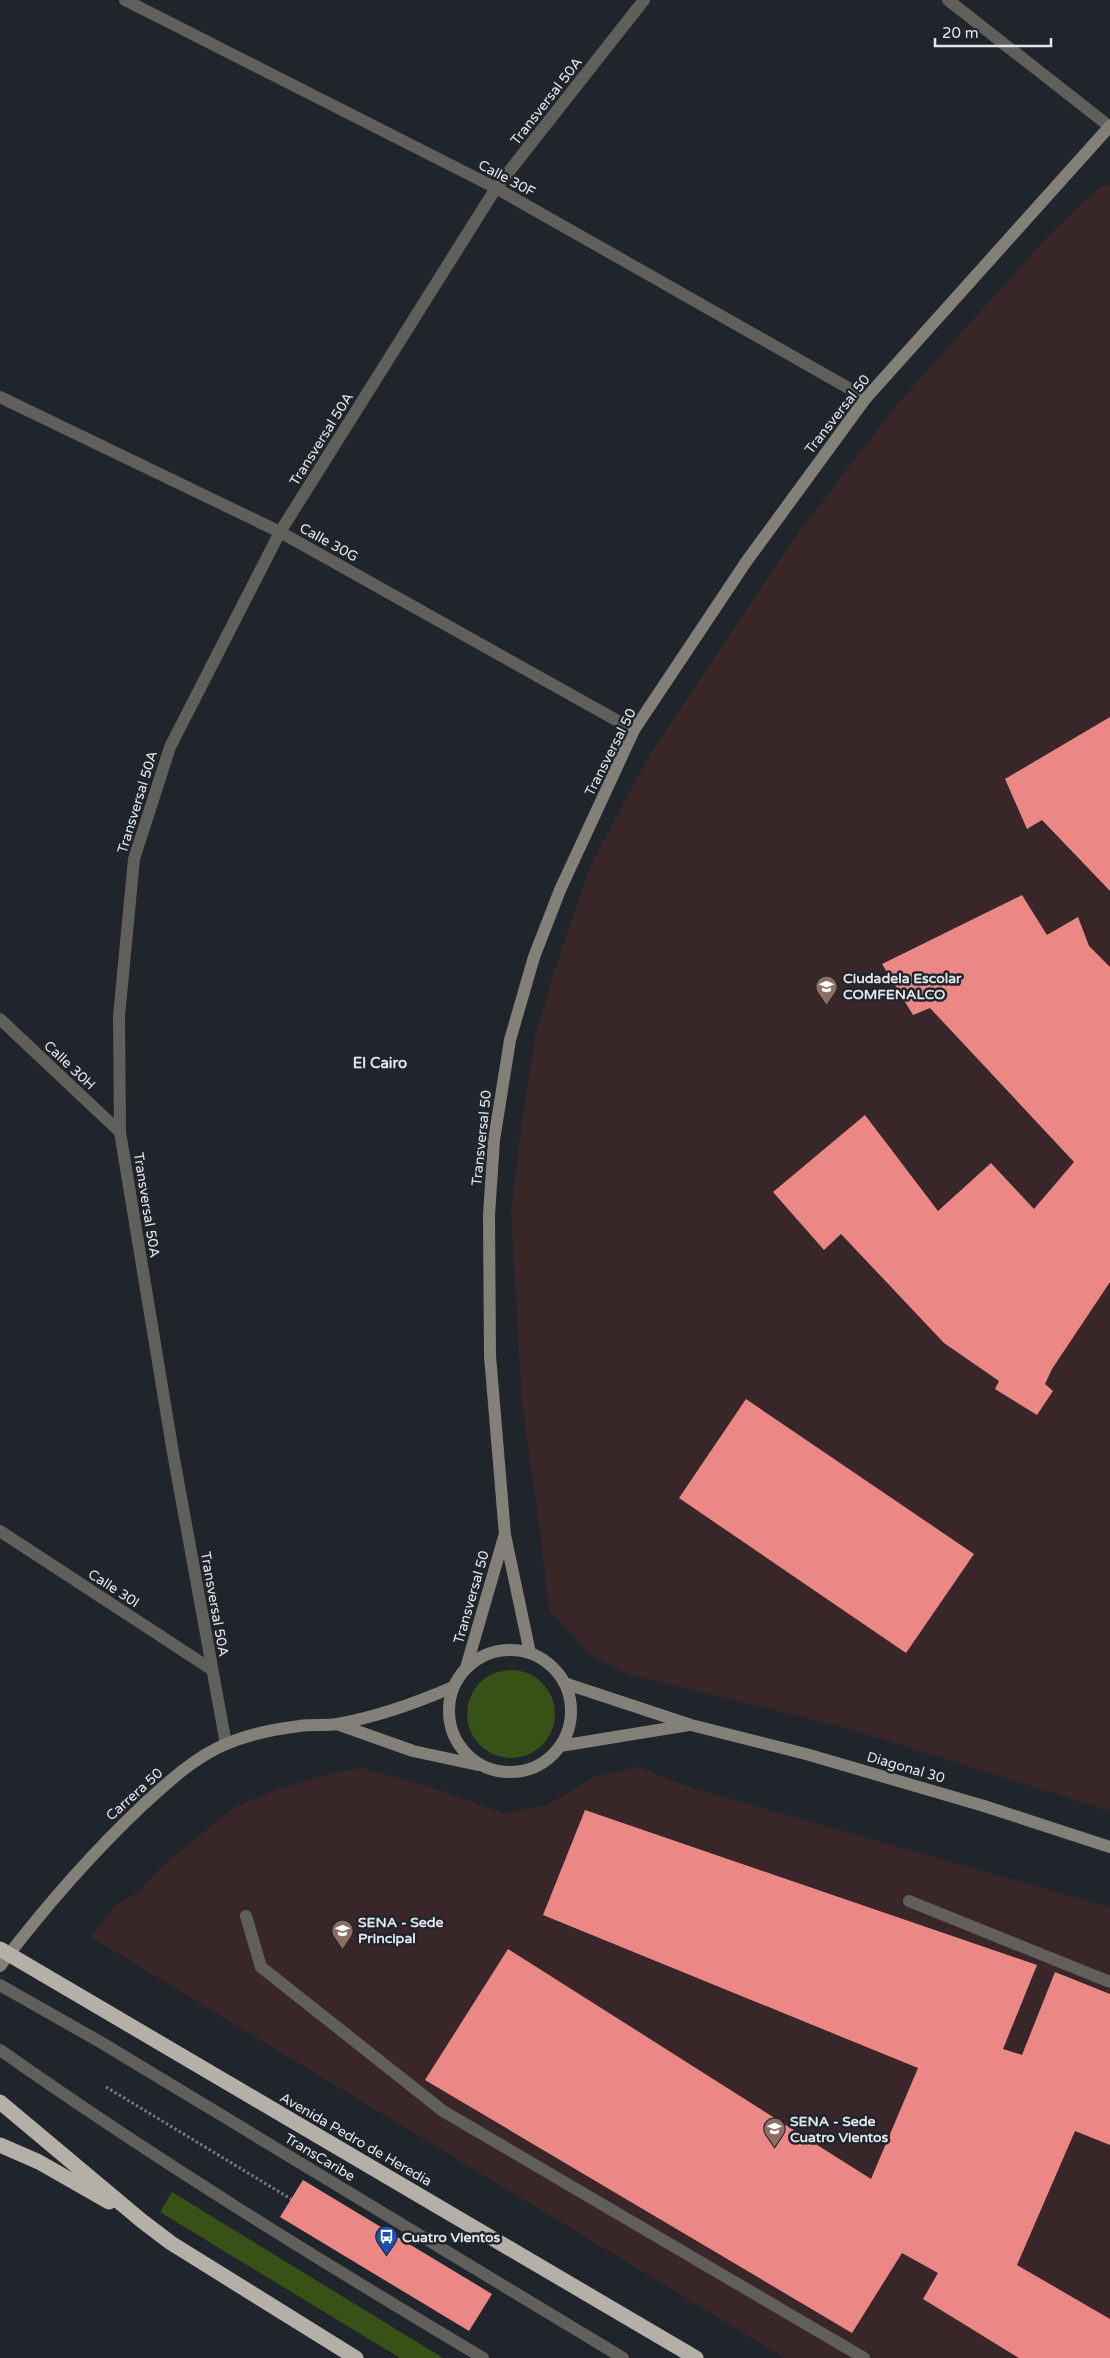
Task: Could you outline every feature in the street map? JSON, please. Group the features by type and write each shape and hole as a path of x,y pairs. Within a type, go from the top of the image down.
{"highway":[{"name":"Avenida Pedro de Heredia","path":"3,1956 696,2358"},
{"path":"0,2102 142,2221 205,2265 356,2358"},
{"path":"0,2145 39,2162 142,2221"}],"street":[{"name":"Calle 30F","path":"125,0 496,188 866,398"},
{"name":"Transversal 50A","path":"226,1744 211,1669 120,1132 119,1016 134,858 170,747 280,532 496,188 644,0"},
{"path":"948,0 1110,126"},
{"name":"Transversal 50","path":"530,1654 505,1535 490,1356 489,1215 494,1140 508,1050 534,957 560,890 634,730 746,562 866,398 1110,126"},
{"name":"Calle 30G","path":"0,397 280,532 634,730"},
{"name":"Calle 30H","path":"0,1019 120,1132"},
{"name":"Calle 30I","path":"0,1531 211,1669"},
{"name":"Transversal 50","path":"466,1668 505,1535"},
{"path":"513,1650 530,1654 544,1660 564,1683 570,1698 571,1715 567,1730 560,1746 549,1758 534,1767 517,1771 500,1771 483,1766 467,1755 451,1728 448,1711 453,1687 466,1668 480,1657 496,1652 513,1650"},
{"name":"Diagonal 30","path":"564,1683 691,1725 806,1754 956,1798 1110,1847"},
{"name":"Carrera 50","path":"3,1956 107,1838 162,1787 198,1760 226,1744 260,1733 300,1726 337,1724 407,1706 453,1687"},
{"name":"Carrera 50","path":"337,1724 413,1751 483,1766"},
{"name":"Diagonal 30","path":"560,1746 691,1725"},
{"path":"909,1901 1110,1982"},
{"path":"246,1916 261,1967 443,2111 864,2358"},
{"name":"TransCaribe","path":"0,1985 111,2048 622,2358"},
{"path":"0,2050 52,2087 275,2233 483,2358"}],"path":[{"path":"98,2082 292,2199"}],"shaded area":[{"name":"Ciudadela Escolar COMFENALCO","path":"1110,184 1110,1811 847,1728 629,1674 591,1656 549,1610 522,1402 511,1213 535,1037 554,972 590,867 650,754 790,544 895,407 1047,237 1100,187"},
{"name":"SENA - Sede Cuatro Vientos","path":"638,1767 695,1789 1110,1907 1110,2358 785,2358 91,1937 117,1904 140,1891 159,1869 233,1808 276,1790 328,1774 361,1768 427,1786 503,1813 547,1805 596,1776"}],"green space":[{"path":"511,1670 528,1674 542,1683 551,1697 555,1714 551,1731 542,1745 528,1754 511,1758 494,1754 480,1745 471,1731 467,1714 471,1697 480,1683 494,1674"},
{"path":"172,2192 443,2358 400,2358 160,2212"}],"building":[{"path":"1110,717 1110,891 1042,820 1027,829 1005,779"},
{"path":"1022,895 1047,935 1078,917 1089,946 1110,967 1110,1282 1052,1369 1045,1384 1053,1391 1037,1415 995,1389 999,1381 944,1343 841,1234 824,1250 773,1192 865,1115 938,1211 991,1163 1034,1209 1074,1162 930,1008 913,1015 882,964"},
{"path":"746,1399 974,1554 906,1653 679,1498"},
{"path":"585,1810 1037,1965 1003,2049 1022,2055 1055,1972 1110,1994 1110,2145 1075,2131 1017,2265 1110,2319 1110,2358 1019,2358 923,2299 938,2273 902,2253 852,2333 425,2080 508,1949 871,2179 918,2068 543,1915"},
{"name":"Cuatro Vientos","path":"303,2180 492,2294 469,2331 280,2217"}],"place":[{"name":"Ciudadela Escolar COMFENALCO","path":"827,1005"},
{"name":"SENA - Sede Principal","path":"342,1949"},
{"name":"SENA - Sede Cuatro Vientos","path":"774,2148"},
{"name":"Cuatro Vientos","path":"386,2256"}],"district":[{"name":"El Cairo","path":"380,1063"}]}
